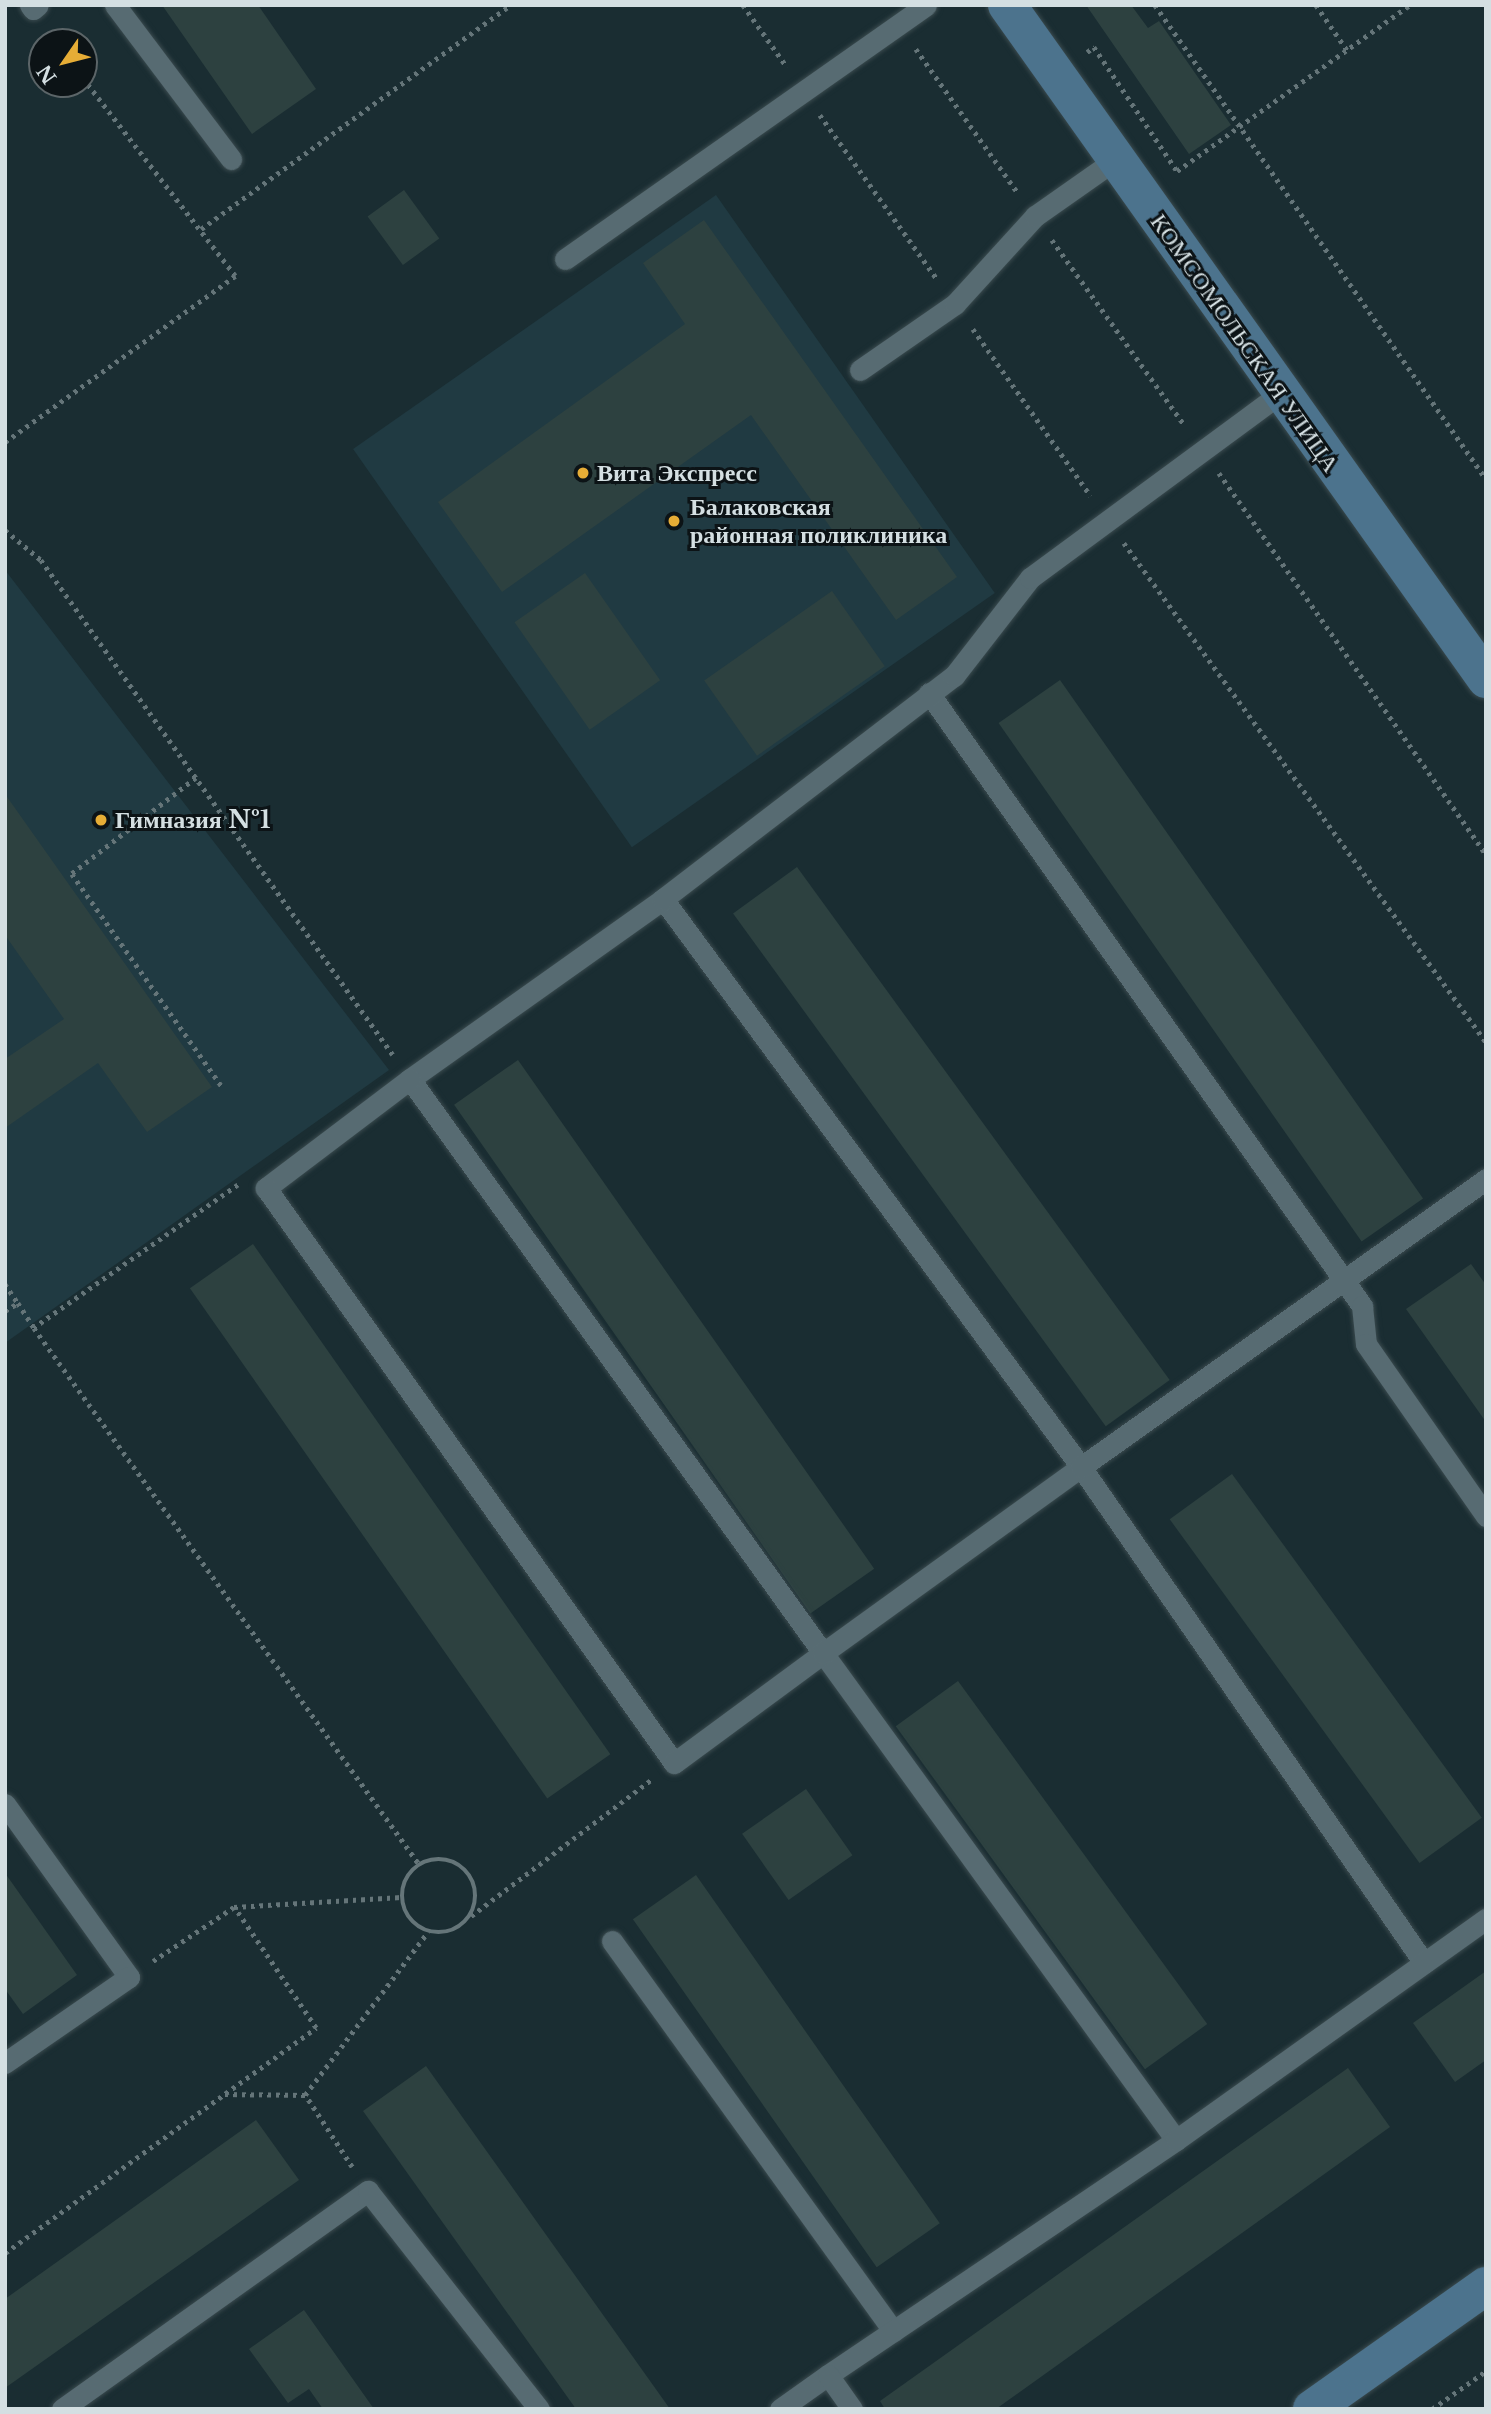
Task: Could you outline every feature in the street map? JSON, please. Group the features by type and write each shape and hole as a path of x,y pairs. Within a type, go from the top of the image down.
{"main road":[{"name":"КОМСОМОЛЬСКАЯ УЛИЦА","path":"1007,5 1280,394 1486,679"},
{"path":"1312,2409 1486,2286"}],"lane":[{"path":"30,5 33,9 38,5"},
{"path":"115,5 231,159"},
{"path":"565,259 926,5"},
{"path":"860,370 955,304 1035,216 1116,159"},
{"path":"1280,394 1030,578 954,676 663,898 410,1079 266,1188 674,1763 1081,1467 1486,1179"},
{"path":"929,693 1362,1306 1366,1344 1486,1516"},
{"path":"663,898 1081,1467 1424,1962"},
{"path":"410,1079 1176,2140"},
{"path":"5,1804 129,1977 5,2063"},
{"path":"780,2409 1176,2140 1486,1919"},
{"path":"612,1941 893,2331"},
{"path":"62,2409 368,2191 539,2409"},
{"path":"828,2375 852,2409"}],"path":[{"path":"201,229 510,5"},
{"path":"1155,5 1486,479"},
{"path":"1316,5 1348,50"},
{"path":"1056,74 1094,47 1177,171 1410,5"},
{"path":"5,442 235,276 98,98"},
{"path":"5,530 41,560 410,1079"},
{"path":"196,778 72,874 222,1087"},
{"path":"34,1328 243,1181 266,1188"},
{"path":"5,1284 419,1864"},
{"path":"5,1311 18,1303"},
{"path":"471,1916 477,1900 475,1883 466,1870 452,1861 435,1859 419,1864 404,1882 402,1897 408,1917 428,1932 444,1933 460,1927 674,1763"},
{"path":"129,1977 233,1908 402,1897"},
{"path":"5,2253 316,2028 233,1908"},
{"path":"305,2095 428,1932"},
{"path":"225,2094 305,2095"},
{"path":"305,2095 368,2191"},
{"path":"1432,2409 1486,2371"}],"shaded area":[{"name":"Балаковская районная поликлиника","path":"716,195 995,593 632,847 353,449"},
{"name":"Гимназия №1","path":"5,570 389,1070 5,1343"}],"building":[{"path":"162,5 258,5 316,89 252,134"},
{"path":"1086,5 1131,5 1148,28 1159,21 1231,125 1189,154"},
{"path":"404,190 439,239 403,265 368,216"},
{"path":"704,220 957,577 896,620 751,415 502,592 438,502 685,324 643,263"},
{"path":"585,573 660,680 590,730 515,622"},
{"path":"832,591 885,666 757,756 704,680"},
{"path":"1060,680 1423,1199 1362,1242 999,723"},
{"path":"5,794 212,1087 147,1132 98,1063 5,1128 5,1059 64,1019 5,935"},
{"path":"797,867 1170,1380 1106,1426 733,913"},
{"path":"518,1060 874,1569 810,1613 454,1105"},
{"path":"253,1244 610,1754 547,1798 190,1288"},
{"path":"1471,1264 1486,1285 1486,1422 1406,1309"},
{"path":"1232,1474 1482,1818 1420,1863 1170,1519"},
{"path":"958,1681 1207,2024 1145,2069 896,1726"},
{"path":"806,1789 852,1855 789,1900 742,1834"},
{"path":"5,1873 77,1975 23,2014 5,1989"},
{"path":"696,1875 940,2223 877,2267 633,1919"},
{"path":"1486,1971 1486,2060 1455,2082 1413,2023"},
{"path":"426,2066 670,2409 576,2409 363,2111"},
{"path":"1348,2068 1390,2127 996,2409 885,2409 880,2401"},
{"path":"256,2120 299,2180 5,2388 5,2299"},
{"path":"304,2310 374,2409 323,2409 309,2389 288,2403 249,2349"}],"place":[{"name":"Вита Экспресс","path":"583,473"},
{"name":"Балаковская районная поликлиника","path":"674,521"},
{"name":"Гимназия №1","path":"101,820"}]}
